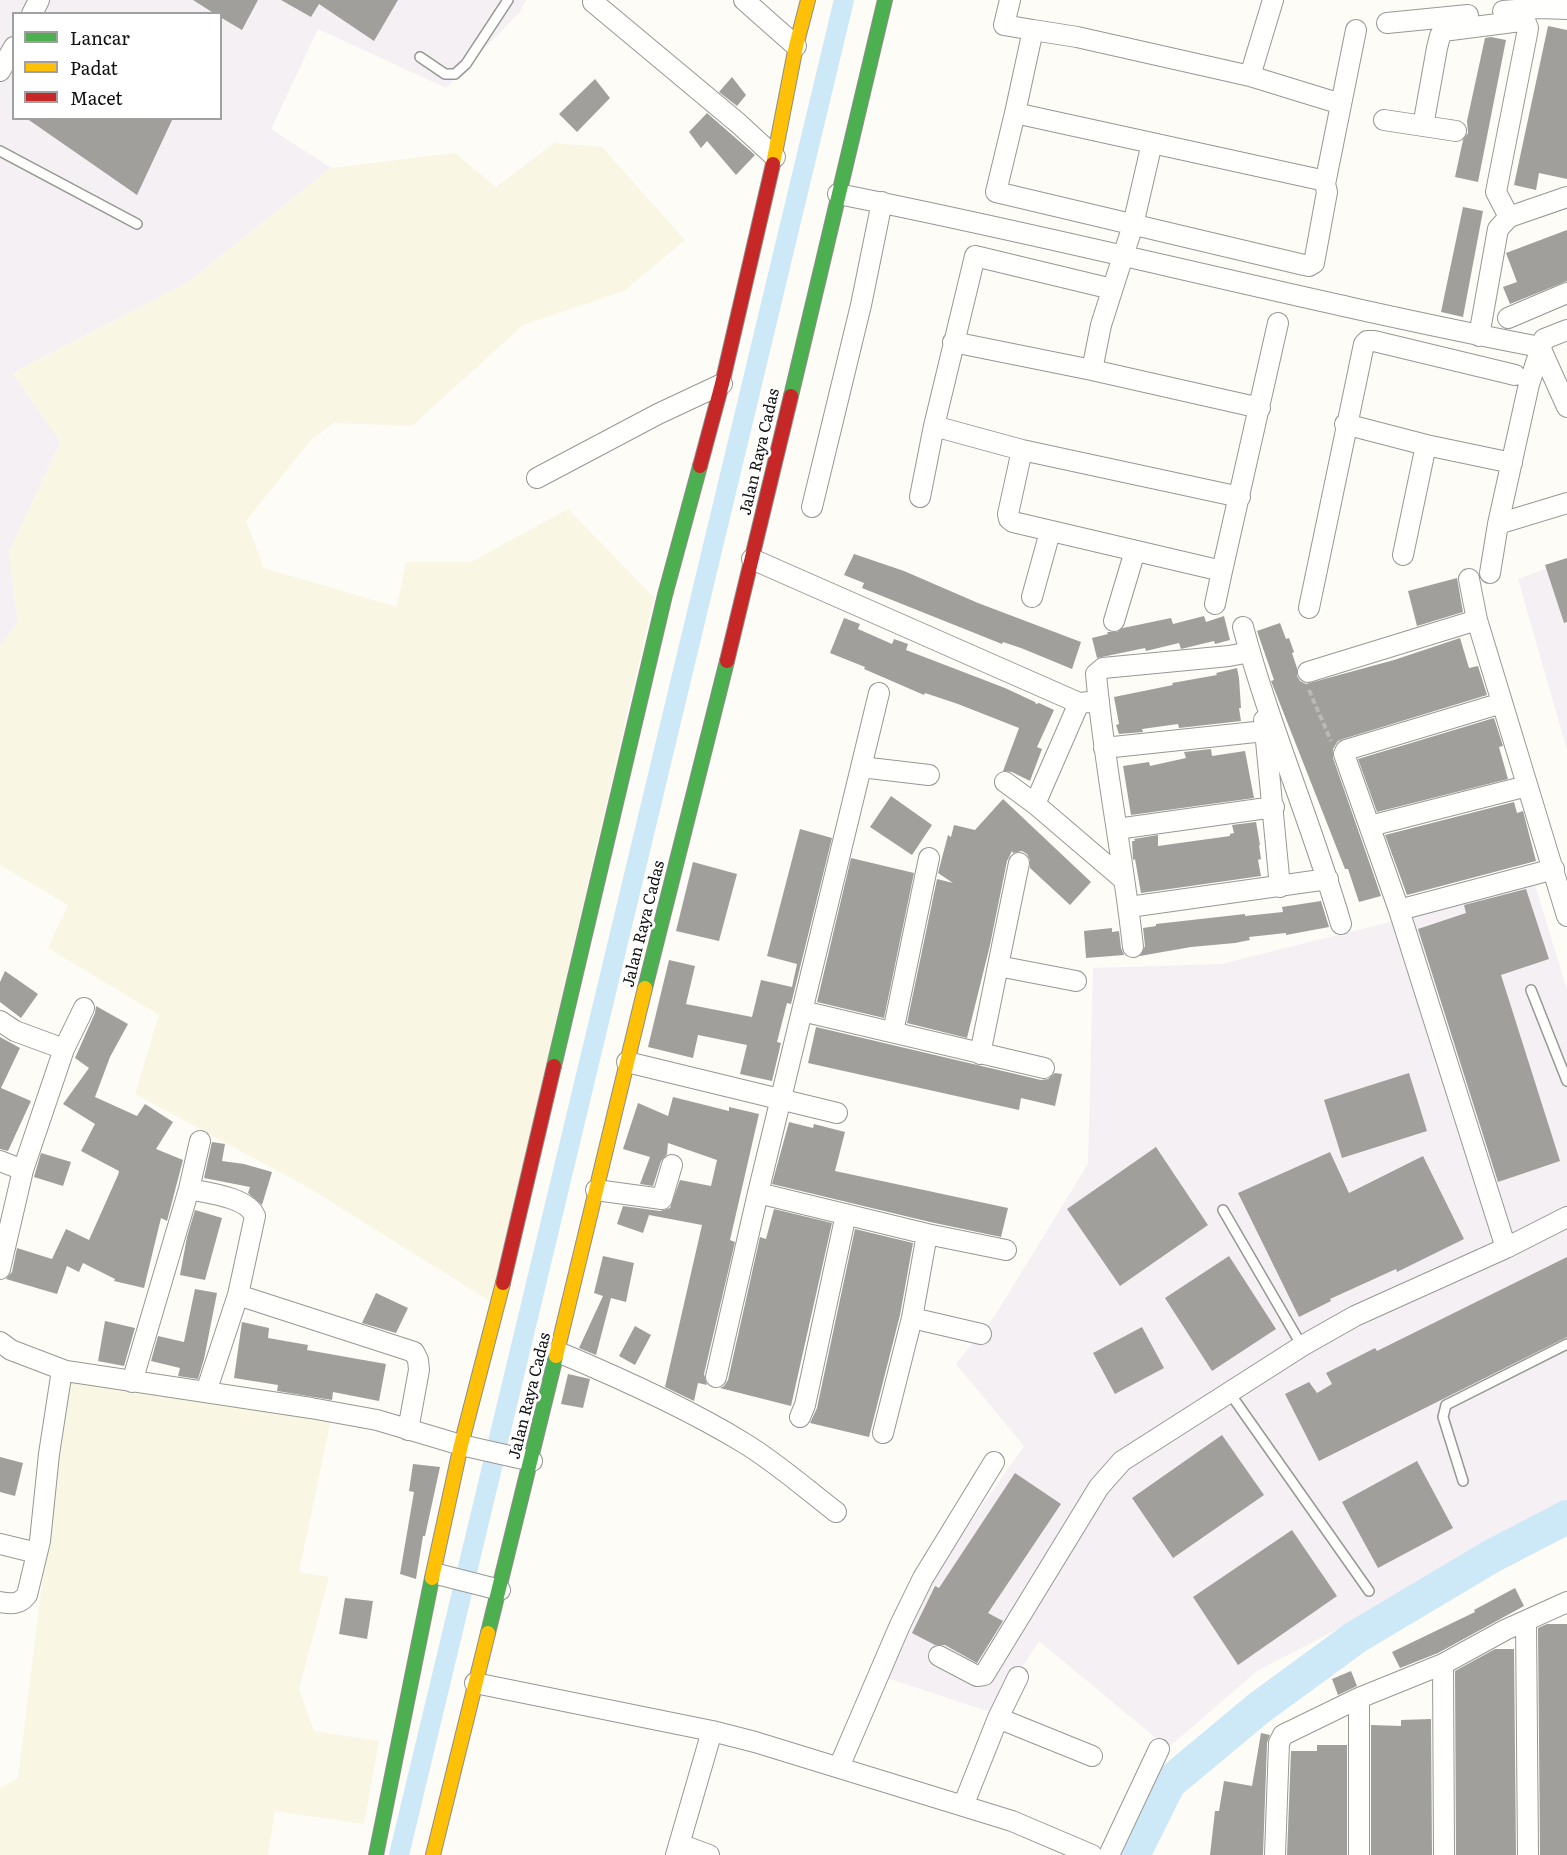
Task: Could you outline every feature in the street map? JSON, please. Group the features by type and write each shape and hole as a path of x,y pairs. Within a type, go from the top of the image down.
{"street":[{"path":"744,0 796,46"},
{"path":"376,1855 464,1445 665,595 722,384 776,157 796,46 808,0"},
{"name":"Jalan Raya Cadas","path":"433,1855 496,1589 558,1352 627,1062 752,559 885,0"},
{"path":"1010,0 1004,24 1077,37 1250,76 1341,104"},
{"path":"1250,76 1272,0"},
{"path":"593,2 776,157"},
{"path":"1387,23 1539,4 1567,9"},
{"path":"1423,126 1437,48 1443,31 1521,21 1526,23 1527,34 1496,192 1509,218"},
{"path":"1033,30 1016,113 996,192 1309,266 1314,262 1327,192 1325,184 1356,30"},
{"path":"0,71 12,50"},
{"path":"1016,113 1321,180 1325,184"},
{"path":"1384,120 1456,131"},
{"path":"1092,370 1101,325 1133,225 1152,142"},
{"path":"838,194 922,210 1124,258 1479,336 1540,347 1558,362 1567,406"},
{"path":"1479,336 1498,229 1509,218 1567,197"},
{"path":"812,507 858,316 882,202"},
{"path":"920,497 953,342 975,256 1112,289"},
{"path":"1508,318 1567,293"},
{"path":"1215,604 1278,323"},
{"path":"1490,573 1498,524 1529,384 1540,347 1544,339 1567,330"},
{"path":"1309,608 1361,350 1367,341 1515,375"},
{"path":"953,342 1092,370 1260,408"},
{"path":"537,478 658,414 722,384"},
{"path":"1345,424 1426,445 1512,463"},
{"path":"934,426 1022,450 1240,497"},
{"path":"1402,555 1426,445"},
{"path":"1022,450 1008,514 1009,519 1013,522 1222,571"},
{"path":"1498,524 1567,503"},
{"path":"1032,597 1050,532"},
{"path":"1114,621 1135,551"},
{"path":"752,559 1089,702 1104,748 1118,829 1133,947"},
{"path":"1469,579 1477,620 1567,916"},
{"path":"1308,672 1477,620"},
{"path":"1243,627 1262,693 1328,879 1341,924"},
{"path":"1035,804 1089,702 1096,674 1103,668 1250,652"},
{"path":"716,1377 879,693"},
{"path":"1262,693 1280,887"},
{"path":"1502,703 1346,750 1345,753 1399,910 1506,1248"},
{"path":"1104,748 1265,731"},
{"path":"861,767 929,775"},
{"path":"1005,782 1035,804 1124,880"},
{"path":"1370,826 1527,786"},
{"path":"1118,829 1274,807"},
{"path":"893,1032 929,858"},
{"path":"980,1054 1019,863"},
{"path":"1399,910 1554,869"},
{"path":"1129,907 1328,879"},
{"path":"998,966 1076,981"},
{"path":"0,1269 22,1170 64,1049 84,1008"},
{"path":"802,1011 1044,1068"},
{"path":"0,1021 15,1031 64,1049"},
{"path":"627,1062 837,1113"},
{"path":"132,1382 189,1189 200,1141"},
{"path":"0,1161 22,1170"},
{"path":"596,1190 662,1199 672,1165"},
{"path":"189,1189 237,1201 249,1207 254,1213 255,1223 238,1295 206,1392"},
{"path":"758,1193 927,1234 1006,1250"},
{"path":"800,1417 805,1405 846,1214"},
{"path":"939,1656 977,1676 984,1675 1099,1486 1122,1461 1302,1346 1355,1316 1506,1248 1567,1217"},
{"path":"883,1433 912,1318 927,1234"},
{"path":"238,1295 414,1352 418,1360 418,1370 408,1430"},
{"path":"912,1318 981,1334"},
{"path":"0,1342 11,1350 62,1370 377,1420 464,1445 529,1460"},
{"path":"558,1352 601,1370 703,1420 745,1444 836,1512"},
{"path":"0,1602 13,1605 22,1601 27,1595 43,1522 49,1454 62,1370"},
{"path":"839,1767 900,1625 923,1578 994,1462"},
{"path":"0,1544 37,1553"},
{"path":"435,1574 496,1589"},
{"path":"1275,1855 1281,1737 1283,1735 1359,1698 1443,1664 1505,1629 1567,1602"},
{"path":"1526,1621 1528,1855"},
{"path":"1443,1664 1444,1855"},
{"path":"963,1806 998,1718 1018,1677"},
{"path":"475,1683 712,1731 839,1767 1012,1821 1092,1855"},
{"path":"1359,1698 1359,1855"},
{"path":"998,1718 1092,1756"},
{"path":"709,1855 678,1850 712,1731"},
{"path":"1109,1855 1159,1749"}],"lane":[{"path":"420,57 445,74 455,74 466,64 508,0"},
{"path":"0,151 136,224"},
{"path":"1531,990 1567,1081"},
{"path":"1223,1210 1302,1346"},
{"path":"1463,1481 1443,1417 1446,1405 1567,1344"},
{"path":"1229,1392 1369,1591"}],"path":[{"path":"1308,672 1306,683 1333,747 1345,753"}],"shaded area":[{"path":"0,0 526,0 520,12 446,88 318,29 271,129 331,168 187,283 13,373 61,442 9,552 18,622 0,647"},
{"path":"554,143 602,147 685,240 624,291 523,325 412,426 334,423 311,440 246,521 264,568 397,607 406,562 471,562 568,509 654,597 491,1302 309,1188 135,1094 159,1015 48,948 68,905 0,865 0,647 18,622 9,552 61,442 13,373 187,283 331,168 455,153 496,187"},
{"path":"1567,561 1567,750 1518,579"},
{"path":"1534,882 1567,990 1567,1510 1257,1671 1168,1748 1039,1641 993,1713 887,1678 939,1567 1024,1446 956,1364 994,1317 1088,1164 1093,968 1221,964 1386,923"},
{"path":"67,1380 331,1420 299,1572 329,1577 299,1689 314,1731 379,1741 364,1824 275,1811 268,1855 0,1855 0,1788 18,1778"}],"building":[{"path":"193,0 258,0 242,30 222,18 222,12 212,12"},
{"path":"281,0 398,0 374,41 319,4 311,17"},
{"path":"1548,26 1567,30 1567,179 1539,173 1536,190 1514,185"},
{"path":"1485,38 1506,40 1478,182 1455,177 1463,140 1468,133 1467,121"},
{"path":"732,77 746,95 737,106 719,92"},
{"path":"595,79 610,98 577,132 559,114"},
{"path":"707,113 755,155 736,175 707,141 701,148 689,132"},
{"path":"29,120 172,120 137,195"},
{"path":"1463,207 1483,211 1463,317 1441,312"},
{"path":"1567,230 1567,281 1510,304 1503,287 1517,282 1506,253"},
{"path":"854,554 904,571 978,603 1081,642 1072,669 1021,648 1003,642 1002,644 862,588 864,583 844,575"},
{"path":"1567,558 1567,622 1564,623 1545,565"},
{"path":"1457,578 1463,612 1417,626 1408,591"},
{"path":"1204,616 1206,622 1224,616 1230,640 1215,644 1214,641 1181,649 1179,643 1146,651 1145,648 1097,658 1092,638 1108,634 1107,632 1117,632 1123,628 1171,618 1173,624"},
{"path":"844,618 860,624 858,629 892,644 894,639 908,644 906,650 1005,688 1036,704 1039,703 1054,710 1037,747 1042,749 1030,781 1012,772 1003,771 1019,728 958,704 925,693 924,695 830,653"},
{"path":"1280,623 1294,652 1292,653 1297,676 1306,684 1394,660 1460,638 1469,668 1478,666 1487,695 1343,739 1338,741 1333,749 1333,758 1381,896 1359,902 1348,869 1345,869 1271,681 1274,680 1257,631"},
{"path":"1237,668 1241,721 1179,728 1178,724 1142,729 1143,732 1119,734 1114,697 1217,675 1216,673"},
{"path":"1494,718 1503,746 1499,747 1508,779 1377,812 1358,759"},
{"path":"1211,749 1212,756 1245,751 1254,798 1131,815 1123,766 1149,762 1150,766 1186,758 1184,752"},
{"path":"891,796 932,825 912,855 870,827"},
{"path":"1003,799 1091,882 1070,905 1030,868 1027,854 1022,851 1013,853 1012,851 1007,861 990,945 967,1038 907,1023 937,879 953,883 938,873 948,835 951,837 954,825 975,830"},
{"path":"1514,802 1517,813 1523,811 1536,861 1407,895 1385,835"},
{"path":"1256,822 1260,845 1261,859 1258,860 1261,876 1141,893 1135,859 1133,860 1132,841 1135,841 1134,839 1158,835 1158,846 1230,836 1234,833 1232,825"},
{"path":"800,829 832,838 791,1004 787,1003 777,1042 781,1043 772,1081 740,1074 747,1045 698,1035 693,1058 648,1047 669,960 695,966 686,1004 752,1017 761,980 792,987 797,964 767,956"},
{"path":"851,858 914,873 884,1018 817,1002"},
{"path":"693,862 737,874 719,941 676,931"},
{"path":"1526,889 1549,959 1501,975 1560,1161 1498,1182 1418,929 1466,913 1464,905"},
{"path":"1321,901 1329,927 1286,935 1286,933 1249,937 1250,940 1235,943 1191,947 1140,956 1145,946 1143,928 1156,926 1156,924 1283,912 1282,907"},
{"path":"1112,928 1112,932 1119,931 1124,955 1086,958 1084,931"},
{"path":"5,971 38,994 21,1018 0,1002 0,982"},
{"path":"96,1006 128,1024 110,1057 95,1097 137,1116 145,1104 173,1122 156,1149 183,1160 167,1221 161,1218 144,1288 114,1281 115,1279 83,1263 79,1272 67,1266 57,1294 6,1279 12,1272 17,1248 52,1259 66,1229 89,1240 118,1175 119,1171 81,1151 95,1124 63,1104 89,1068 75,1058"},
{"path":"816,1027 1041,1080 1048,1079 1055,1073 1062,1074 1055,1106 1021,1098 1019,1110 808,1063"},
{"path":"0,1037 20,1048 1,1088 31,1101 8,1151 0,1149"},
{"path":"1409,1073 1427,1131 1342,1158 1324,1100"},
{"path":"673,1097 729,1111 729,1107 759,1114 730,1240 735,1242 704,1374 707,1385 698,1383 694,1401 665,1387 702,1225 649,1215 643,1233 617,1224 623,1206 660,1211 670,1208 680,1180 711,1186 717,1160 668,1143 667,1154 661,1161 653,1186 640,1184 650,1157 623,1149 638,1103 668,1116"},
{"path":"789,1122 813,1128 814,1124 845,1132 835,1171 1008,1208 1001,1237 772,1184"},
{"path":"212,1142 225,1144 222,1161 272,1172 262,1205 248,1193 250,1187 204,1178"},
{"path":"1156,1147 1208,1225 1120,1286 1067,1209"},
{"path":"1330,1152 1349,1193 1423,1156 1464,1239 1397,1272 1396,1269 1330,1299 1331,1301 1299,1317 1238,1193"},
{"path":"41,1153 71,1162 63,1186 34,1177"},
{"path":"774,1209 832,1223 791,1406 720,1388 728,1380 760,1237 766,1239"},
{"path":"195,1210 222,1218 205,1280 180,1275"},
{"path":"855,1229 913,1243 900,1315 869,1437 810,1423 817,1408"},
{"path":"603,1256 634,1263 626,1302 611,1298 596,1355 579,1348 603,1296 594,1293"},
{"path":"1229,1256 1276,1329 1212,1371 1165,1298"},
{"path":"1567,1257 1567,1337 1319,1461 1285,1394 1309,1382 1317,1393 1332,1384 1326,1373 1375,1348 1377,1351"},
{"path":"195,1289 217,1293 198,1379 178,1376 180,1368 151,1361 158,1336 184,1342"},
{"path":"376,1293 408,1308 396,1333 362,1323"},
{"path":"105,1321 135,1328 124,1366 98,1361"},
{"path":"242,1322 269,1328 268,1338 308,1345 307,1350 386,1364 379,1401 333,1392 332,1400 277,1391 278,1385 234,1378"},
{"path":"635,1326 651,1335 635,1365 619,1356"},
{"path":"1142,1327 1164,1368 1115,1394 1093,1353"},
{"path":"568,1374 590,1379 583,1408 561,1404"},
{"path":"1222,1435 1264,1495 1173,1558 1132,1498"},
{"path":"0,1457 23,1463 15,1496 0,1492"},
{"path":"1417,1461 1453,1528 1378,1568 1342,1502"},
{"path":"413,1464 440,1467 425,1536 423,1536 416,1579 400,1574 414,1492 409,1491"},
{"path":"1015,1473 1061,1504 988,1613 1003,1621 977,1663 945,1645 935,1645 912,1633 935,1586 939,1588"},
{"path":"1292,1530 1337,1596 1238,1665 1193,1597"},
{"path":"1515,1588 1524,1606 1438,1653 1400,1668 1392,1652 1475,1612 1474,1610"},
{"path":"345,1598 373,1601 367,1639 339,1634"},
{"path":"1547,1624 1567,1624 1567,1855 1540,1855 1538,1628"},
{"path":"1495,1649 1514,1649 1516,1855 1456,1855 1455,1671"},
{"path":"1351,1671 1357,1686 1338,1695 1332,1679"},
{"path":"1431,1719 1432,1855 1371,1855 1371,1725 1401,1726 1401,1720"},
{"path":"1261,1733 1270,1735 1267,1743 1263,1855 1210,1855 1215,1811 1219,1811 1224,1781 1252,1786"},
{"path":"1317,1745 1347,1745 1347,1855 1287,1855 1291,1751 1317,1751"}],"waterway":[{"path":"399,1855 844,0"},
{"path":"1133,1855 1169,1783 1259,1708 1356,1637 1492,1556 1567,1517"}],"traffic: fast":[{"path":"791,396 885,0"},
{"path":"554,1066 665,595 700,466"},
{"path":"645,988 727,661"},
{"path":"488,1633 556,1356"},
{"path":"376,1855 432,1578"}],"traffic: slow":[{"path":"773,164 796,46 808,0"},
{"path":"556,1356 645,988"},
{"path":"432,1578 461,1445 503,1283"},
{"path":"433,1855 488,1633"}],"traffic: jam":[{"path":"700,466 722,384 773,164"},
{"path":"727,661 791,396"},
{"path":"503,1283 554,1066"}]}
